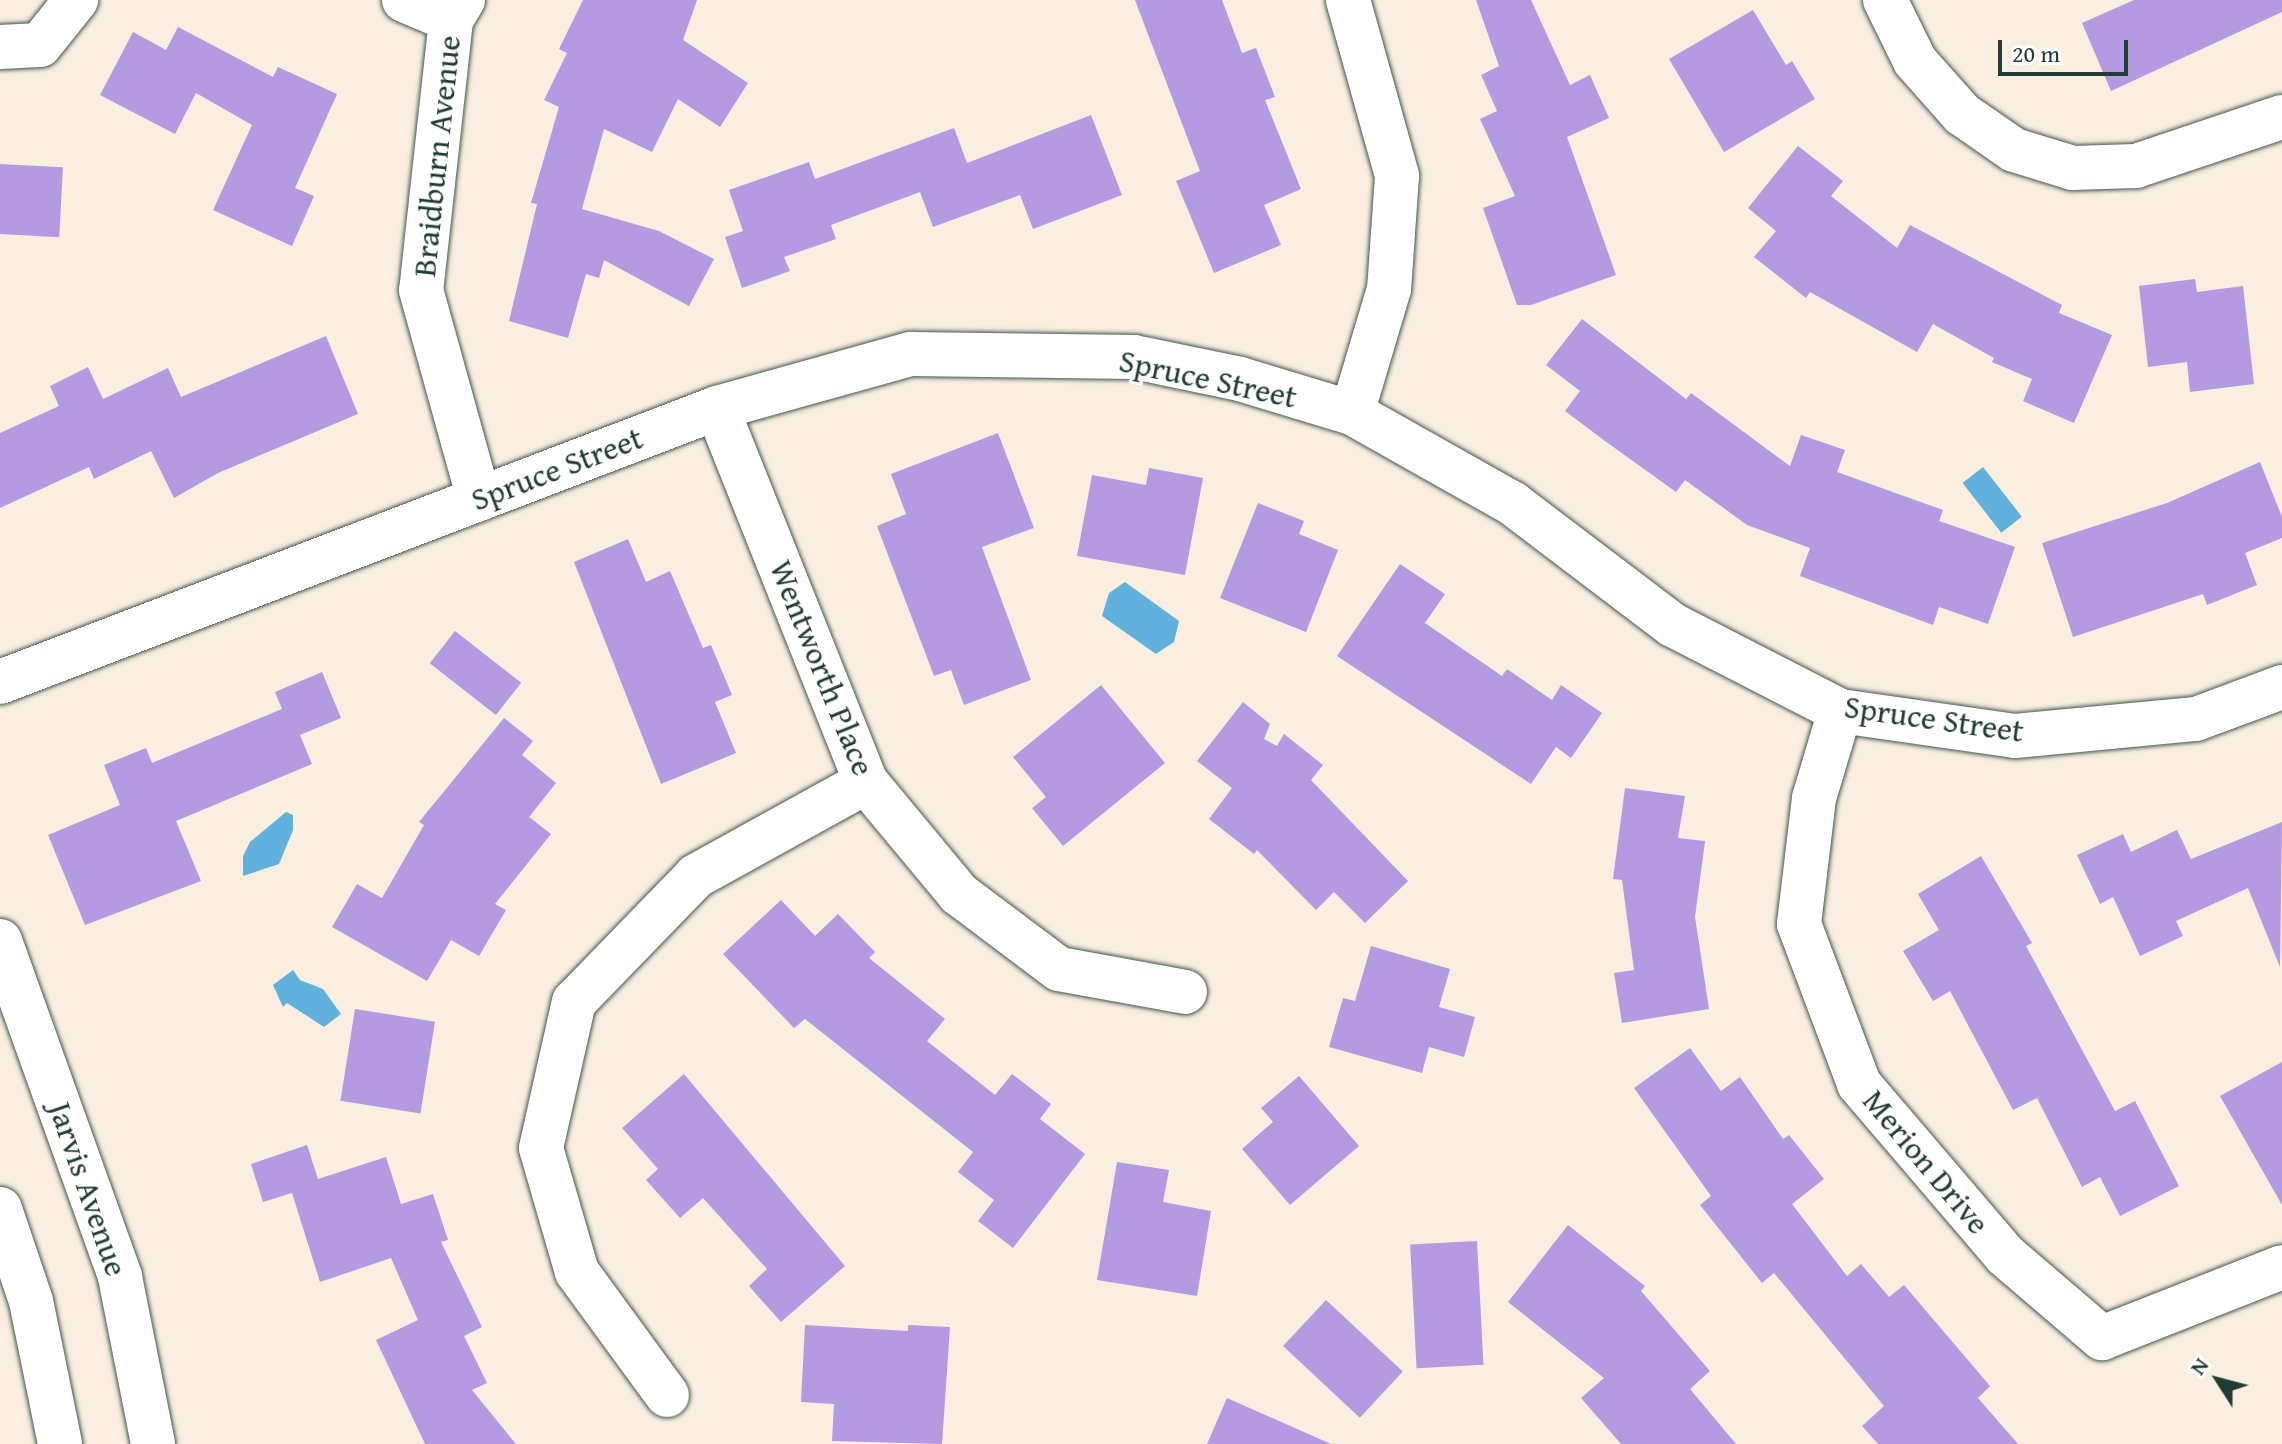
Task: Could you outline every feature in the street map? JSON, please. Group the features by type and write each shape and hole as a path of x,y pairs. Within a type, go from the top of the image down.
{"street":[{"path":"0,47 40,45 76,0"},
{"path":"404,0 457,10"},
{"path":"1348,0 1397,176 1389,289 1352,413"},
{"path":"1885,0 1915,61 1962,114 2014,150 2073,168 2136,166 2282,117"},
{"name":"Braidburn Avenue","path":"457,10 421,290 479,499"},
{"name":"Spruce Street","path":"0,682 717,408 911,354 1134,357 1240,379 1352,413 1512,503 1673,625 1840,711 2015,736 2196,719 2282,687"},
{"name":"Wentworth Place","path":"717,408 866,782 959,894 1059,969 1185,992"},
{"name":"Merion Drive","path":"1840,711 1814,798 1799,924 1859,1084 2005,1255 2102,1338 2282,1267"},
{"path":"667,1395 577,1272 541,1148 574,1002 696,876 866,782"},
{"name":"Jarvis Avenue","path":"0,941 120,1277 153,1444"},
{"path":"0,1209 31,1301 60,1444"}],"water":[{"path":"1983,467 2022,517 2001,533 1963,483"},
{"path":"1125,582 1179,621 1174,642 1156,654 1102,616 1109,593"},
{"path":"286,812 293,815 293,830 279,864 243,876 243,856 250,842"},
{"path":"293,970 300,980 323,989 341,1014 324,1027 287,1003 283,1007 273,985"}],"building":[{"path":"583,0 697,0 683,40 748,83 720,127 678,99 652,152 604,129 582,209 659,231 714,259 689,306 604,260 599,278 586,274 568,338 509,321 537,204 531,203 559,107 544,100 567,53 559,49"},
{"path":"1135,0 1222,0 1242,53 1256,48 1275,97 1265,100 1301,189 1264,205 1281,245 1214,273 1176,181 1200,171"},
{"path":"1476,0 1531,0 1570,85 1590,75 1609,118 1567,137 1616,275 1531,305 1517,305 1483,208 1515,196 1480,119 1497,111 1481,75 1499,66"},
{"path":"2134,0 2282,0 2282,12 2111,91 2082,23"},
{"path":"1753,10 1786,65 1792,61 1815,99 1724,152 1669,59"},
{"path":"178,27 273,77 278,67 337,94 295,188 314,196 292,246 213,210 252,125 196,93 175,134 100,95 133,32 166,50"},
{"path":"1091,115 1122,195 1033,229 1020,195 933,227 920,192 831,225 836,239 784,257 790,271 742,288 725,237 743,231 729,190 809,162 815,179 954,128 967,163"},
{"path":"1798,146 1843,181 1831,196 1897,248 1910,225 2062,305 2059,313 2112,335 2074,423 2023,401 2032,379 1992,362 1994,358 1933,324 1917,352 1810,292 1806,298 1754,257 1776,231 1748,208"},
{"path":"0,164 63,167 59,237 0,234"},
{"path":"2195,279 2197,292 2243,286 2254,384 2190,392 2187,362 2148,367 2139,286"},
{"path":"1582,319 1686,399 1691,393 1790,466 1801,435 1845,450 1837,472 1943,510 1939,521 2015,547 1988,624 1939,607 1933,625 1800,576 1810,548 1747,525 1685,480 1676,492 1565,411 1580,391 1546,365"},
{"path":"326,336 358,414 218,473 174,498 151,451 94,479 89,467 0,508 0,433 59,406 50,386 88,367 103,399 168,368 181,397"},
{"path":"998,433 1034,528 982,547 1031,680 964,705 951,670 934,676 877,526 906,514 891,474"},
{"path":"2260,462 2282,517 2282,538 2245,553 2257,585 2207,605 2203,594 2073,637 2042,543 2167,503"},
{"path":"1149,468 1203,478 1185,575 1077,556 1092,475 1146,485"},
{"path":"1258,503 1304,521 1299,534 1338,550 1306,632 1220,598"},
{"path":"628,539 646,582 670,571 703,648 711,645 732,695 715,702 736,753 661,784 574,562"},
{"path":"1400,564 1445,594 1425,623 1502,676 1507,669 1552,700 1561,685 1602,713 1571,758 1556,747 1531,784 1337,656"},
{"path":"455,631 521,683 496,715 430,663"},
{"path":"322,672 341,718 300,735 312,764 176,821 201,881 85,925 48,835 120,805 104,765 146,748 152,763 282,709 275,692"},
{"path":"1101,685 1165,763 1063,846 1032,808 1046,797 1013,757"},
{"path":"1243,702 1270,724 1264,739 1277,746 1284,734 1323,765 1311,780 1408,881 1365,923 1334,892 1316,910 1257,850 1254,854 1209,819 1232,788 1197,761"},
{"path":"504,718 533,741 522,755 556,783 529,817 551,834 495,904 506,910 479,956 451,940 427,981 332,927 357,884 382,898 424,825 419,822"},
{"path":"1625,788 1685,796 1678,838 1705,841 1695,917 1709,1009 1622,1023 1614,973 1634,970 1622,880 1613,879"},
{"path":"2282,822 2280,967 2248,888 2176,921 2183,936 2140,956 2113,897 2100,904 2077,855 2123,834 2131,852 2177,830 2191,859"},
{"path":"1981,856 2032,943 2026,946 2115,1111 2135,1101 2179,1186 2120,1216 2100,1177 2082,1187 2037,1098 2013,1110 1950,991 1933,1001 1903,951 1939,930 1918,894"},
{"path":"781,900 815,936 838,914 875,952 869,958 945,1019 927,1041 995,1095 1012,1074 1051,1104 1040,1119 1085,1154 1013,1248 978,1221 994,1200 958,1172 973,1152 805,1019 794,1028 723,954"},
{"path":"1371,946 1450,969 1439,1007 1475,1017 1464,1057 1429,1047 1422,1073 1329,1047 1343,998 1355,1001"},
{"path":"355,1009 435,1022 420,1114 340,1101"},
{"path":"1690,1048 1721,1091 1740,1077 1783,1139 1789,1135 1824,1179 1792,1204 1847,1276 1861,1264 1889,1297 1904,1285 1990,1386 1978,1398 2018,1444 1878,1444 1862,1426 1884,1406 1774,1273 1762,1283 1700,1205 1711,1196 1634,1088"},
{"path":"2282,1062 2282,1205 2220,1096"},
{"path":"684,1074 845,1266 781,1322 749,1286 767,1269 703,1198 680,1218 646,1180 658,1169 622,1128"},
{"path":"1299,1076 1359,1146 1290,1205 1242,1149 1273,1122 1261,1108"},
{"path":"307,1145 318,1179 386,1157 401,1204 433,1194 448,1240 441,1242 482,1327 464,1336 487,1383 472,1390 516,1444 425,1444 376,1340 418,1320 391,1258 320,1282 292,1193 263,1202 251,1164"},
{"path":"1117,1162 1169,1170 1163,1202 1211,1211 1197,1296 1097,1280"},
{"path":"1568,1225 1645,1286 1641,1291 1710,1371 1690,1389 1736,1444 1621,1444 1581,1398 1604,1378 1508,1302"},
{"path":"1477,1241 1483,1365 1417,1368 1410,1245"},
{"path":"1326,1300 1403,1372 1360,1418 1283,1346"},
{"path":"805,1325 908,1331 908,1325 950,1327 942,1444 832,1441 834,1404 801,1402"},
{"path":"1227,1398 1331,1444 1207,1444"}]}
